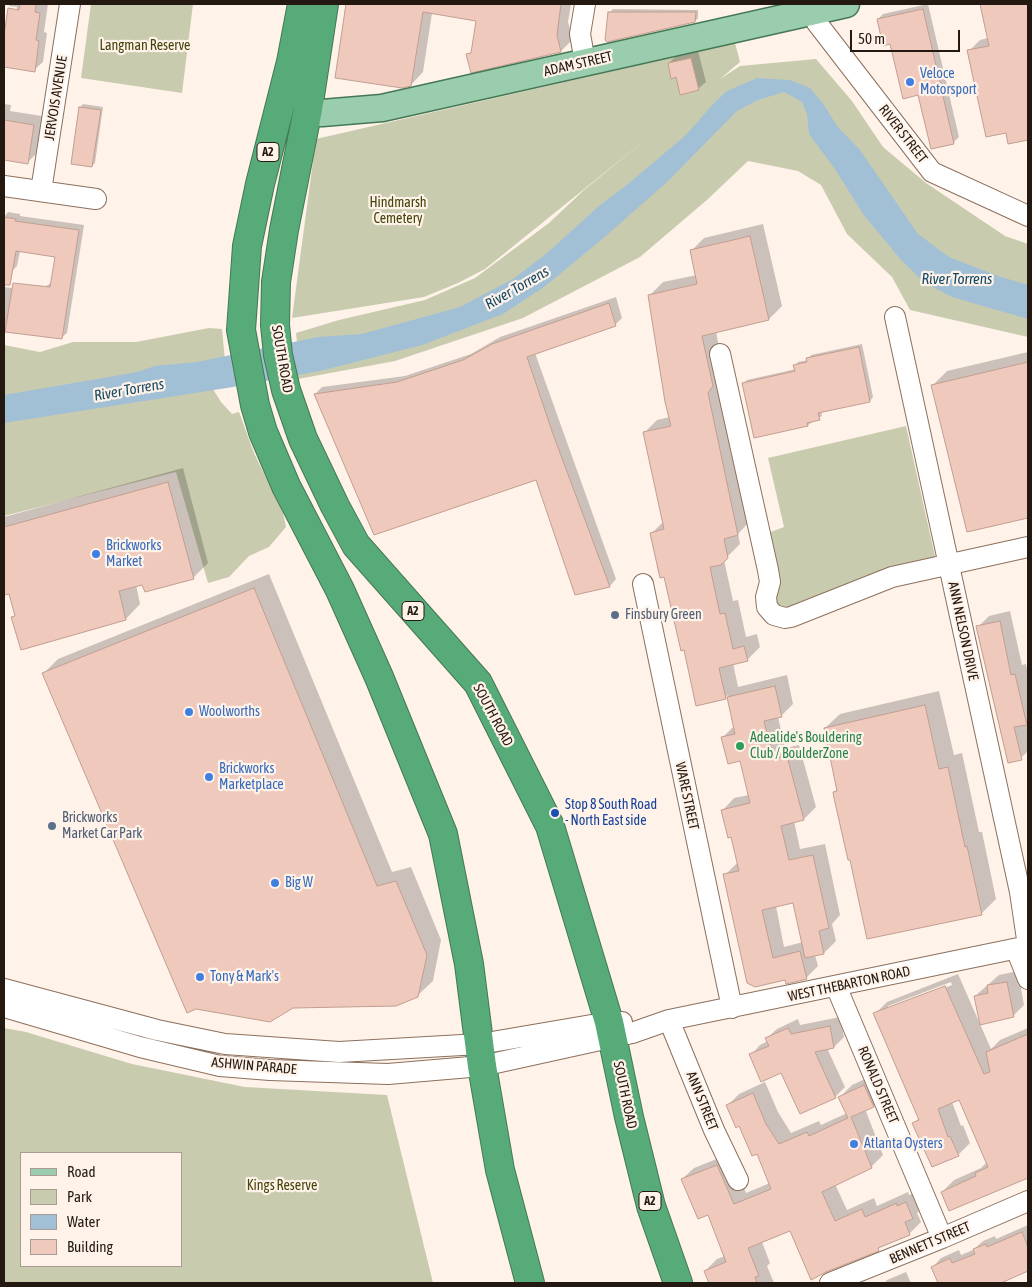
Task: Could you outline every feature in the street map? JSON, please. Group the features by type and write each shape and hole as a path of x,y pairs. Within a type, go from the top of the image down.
{"highway":[{"name":"A2","path":"302,4 291,62 260,184 247,246 241,330 255,405 263,432 286,486 340,590 379,678 443,834 469,964 481,1055 500,1170 530,1283"},
{"name":"SOUTH ROAD","path":"324,4 308,109 284,230 276,282 275,325 278,355 286,390 303,439 356,545 478,683 550,826 611,1030 629,1117 652,1206 678,1283"}],"main road":[{"name":"ADAM STREET","path":"308,109 322,113 382,108 846,4"}],"street":[{"name":"JERVOIS AVENUE","path":"41,191 70,4"},
{"path":"585,4 580,34 585,62"},
{"name":"RIVER STREET","path":"814,11 817,23 932,172 1028,216"},
{"path":"4,186 96,199"},
{"name":"ANN NELSON DRIVE","path":"896,317 1020,892 1028,979"},
{"path":"720,354 768,570 770,582 766,602 770,612 778,616 791,617 892,576 1028,546"},
{"name":"WARE STREET","path":"643,584 732,1008"},
{"name":"WEST THEBARTON ROAD","path":"481,1055 732,1008 1024,947"},
{"name":"RONALD STREET","path":"836,986 942,1238"},
{"name":"ASHWIN PARADE","path":"4,989 157,1030 225,1044 339,1052 481,1055"},
{"name":"ASHWIN PARADE","path":"4,1007 140,1047 220,1066 270,1070 388,1074 481,1055"},
{"name":"ANN STREET","path":"669,1020 714,1130 738,1180"},
{"name":"BENNETT STREET","path":"830,1283 1028,1201"}],"green space":[{"name":"Langman Reserve","path":"91,4 193,4 182,93 81,78"},
{"name":"Hindmarsh Cemetery","path":"735,43 740,62 720,79 740,66 816,59 852,101 883,147 926,183 1005,236 1028,244 1028,337 910,310 892,277 847,234 821,185 798,171 748,161 708,199 640,257 523,318 395,361 298,379 295,364 299,361 296,333 339,320 425,300 475,278 549,223 584,190 650,136 485,269 458,283 424,297 292,318 316,139"},
{"path":"209,328 222,329 226,372 211,386 221,402 232,414 239,412 254,453 283,513 286,527 269,547 249,556 229,577 208,583 176,472 4,516 4,345 40,352 73,342 136,342"},
{"path":"906,426 936,561 794,612 774,607 768,533 784,527 768,458"},
{"name":"Kings Reserve","path":"4,1028 26,1032 132,1064 245,1087 387,1095 433,1283 4,1283"}],"water":[{"name":"River Torrens","path":"757,78 790,80 810,88 824,105 837,126 860,150 918,234 949,257 998,276 1028,285 1028,319 952,297 925,283 901,260 863,214 835,169 809,134 807,114 802,102 784,92 758,100 737,111 666,183 600,241 544,287 503,314 422,345 320,371 233,387 4,423 4,395 137,372 155,366 197,362 318,337 362,334 460,307 513,279 546,254 599,206 686,135 727,91"}],"building":[{"path":"20,4 36,4 35,12 40,13 36,40 39,41 35,72 4,67 4,35 8,8 19,10"},
{"path":"346,4 561,4 557,35 561,52 471,73 466,54 471,53 476,21 423,12 411,86 402,88 335,78"},
{"path":"980,4 1028,4 1028,140 1008,144 1006,133 986,137 967,50 989,46"},
{"path":"923,9 954,144 931,149 918,95 903,99 890,44 883,46 877,19"},
{"path":"608,12 696,12 695,22 607,42 605,40"},
{"path":"691,58 699,90 680,95 676,77 671,79 668,63"},
{"path":"79,107 101,110 92,167 71,164"},
{"path":"4,120 34,125 28,164 4,160"},
{"path":"4,217 16,219 15,221 79,230 62,339 5,332 13,283 50,287 55,257 16,251 10,285 4,285"},
{"path":"750,236 769,320 702,336 713,386 708,393 738,535 724,539 728,558 721,565 710,567 720,614 725,613 733,649 744,646 748,661 719,668 726,699 696,706 684,650 681,651 664,577 660,578 650,533 664,529 643,432 671,426 665,402 648,295 697,284 690,250"},
{"path":"609,303 616,326 527,357 553,434 610,587 575,595 536,480 374,535 314,394 397,382 463,360 492,344"},
{"path":"859,347 870,402 818,413 820,420 807,423 808,426 754,438 742,383 795,371 793,365 807,362 806,358"},
{"path":"1028,362 1028,518 967,532 931,385"},
{"name":"Brickworks Market","path":"168,482 194,579 145,592 142,585 119,591 126,620 21,650 11,617 15,616 9,594 4,595 4,527"},
{"name":"Brickworks Marketplace","path":"254,588 377,886 396,881 427,955 418,997 396,1006 293,1008 270,1022 196,1009 187,1013 42,673"},
{"path":"1000,621 1011,675 1015,674 1027,725 1014,727 1022,760 1008,763 976,626"},
{"path":"775,686 782,717 764,721 774,759 787,756 804,820 781,826 789,860 813,855 829,928 819,931 824,954 805,958 793,903 762,910 773,958 800,951 807,979 786,984 785,980 755,987 747,983 723,874 739,871 731,837 728,838 721,810 750,803 740,761 728,764 721,737 735,734 727,697"},
{"path":"925,705 939,769 948,767 982,915 867,939 834,798 833,792 837,791 824,728"},
{"path":"1007,982 1014,1017 980,1025 974,996 988,993 987,985"},
{"path":"945,986 984,1074 990,1072 986,1052 1028,1034 1028,1178 949,1211 941,1192 976,1176 975,1173 988,1167 959,1100 938,1109 948,1137 950,1136 959,1156 932,1167 912,1123 919,1120 873,1013"},
{"path":"830,1026 834,1048 815,1052 836,1098 800,1114 781,1073 761,1082 749,1054 769,1046 765,1038 788,1028 791,1034"},
{"path":"864,1085 874,1107 851,1117 872,1168 822,1192 835,1221 862,1209 865,1217 897,1203 897,1206 906,1202 913,1219 905,1222 910,1235 878,1248 879,1251 811,1280 790,1231 748,1248 759,1276 755,1277 757,1283 709,1283 704,1271 726,1262 708,1215 698,1219 681,1179 717,1165 734,1204 771,1189 757,1154 752,1156 739,1126 736,1128 726,1105 753,1093 766,1124 779,1144 807,1132 809,1136 848,1118 838,1097"},
{"path":"1022,1232 1028,1247 1028,1271 1001,1283 938,1283 931,1267 950,1258 952,1263 975,1254 973,1249 986,1244 987,1247"}],"place":[{"name":"Veloce Motorsport","path":"910,82"},
{"name":"Brickworks Market","path":"96,554"},
{"name":"Finsbury Green","path":"615,615"},
{"name":"Woolworths","path":"189,712"},
{"name":"Adealide's Bouldering Club / BoulderZone","path":"740,746"},
{"name":"Brickworks Marketplace","path":"209,777"},
{"name":"Stop 8 South Road - North East side","path":"555,813"},
{"name":"Brickworks Market Car Park","path":"52,826"},
{"name":"Big W","path":"275,883"},
{"name":"Tony & Mark's","path":"200,977"},
{"name":"Atlanta Oysters","path":"854,1144"}]}
